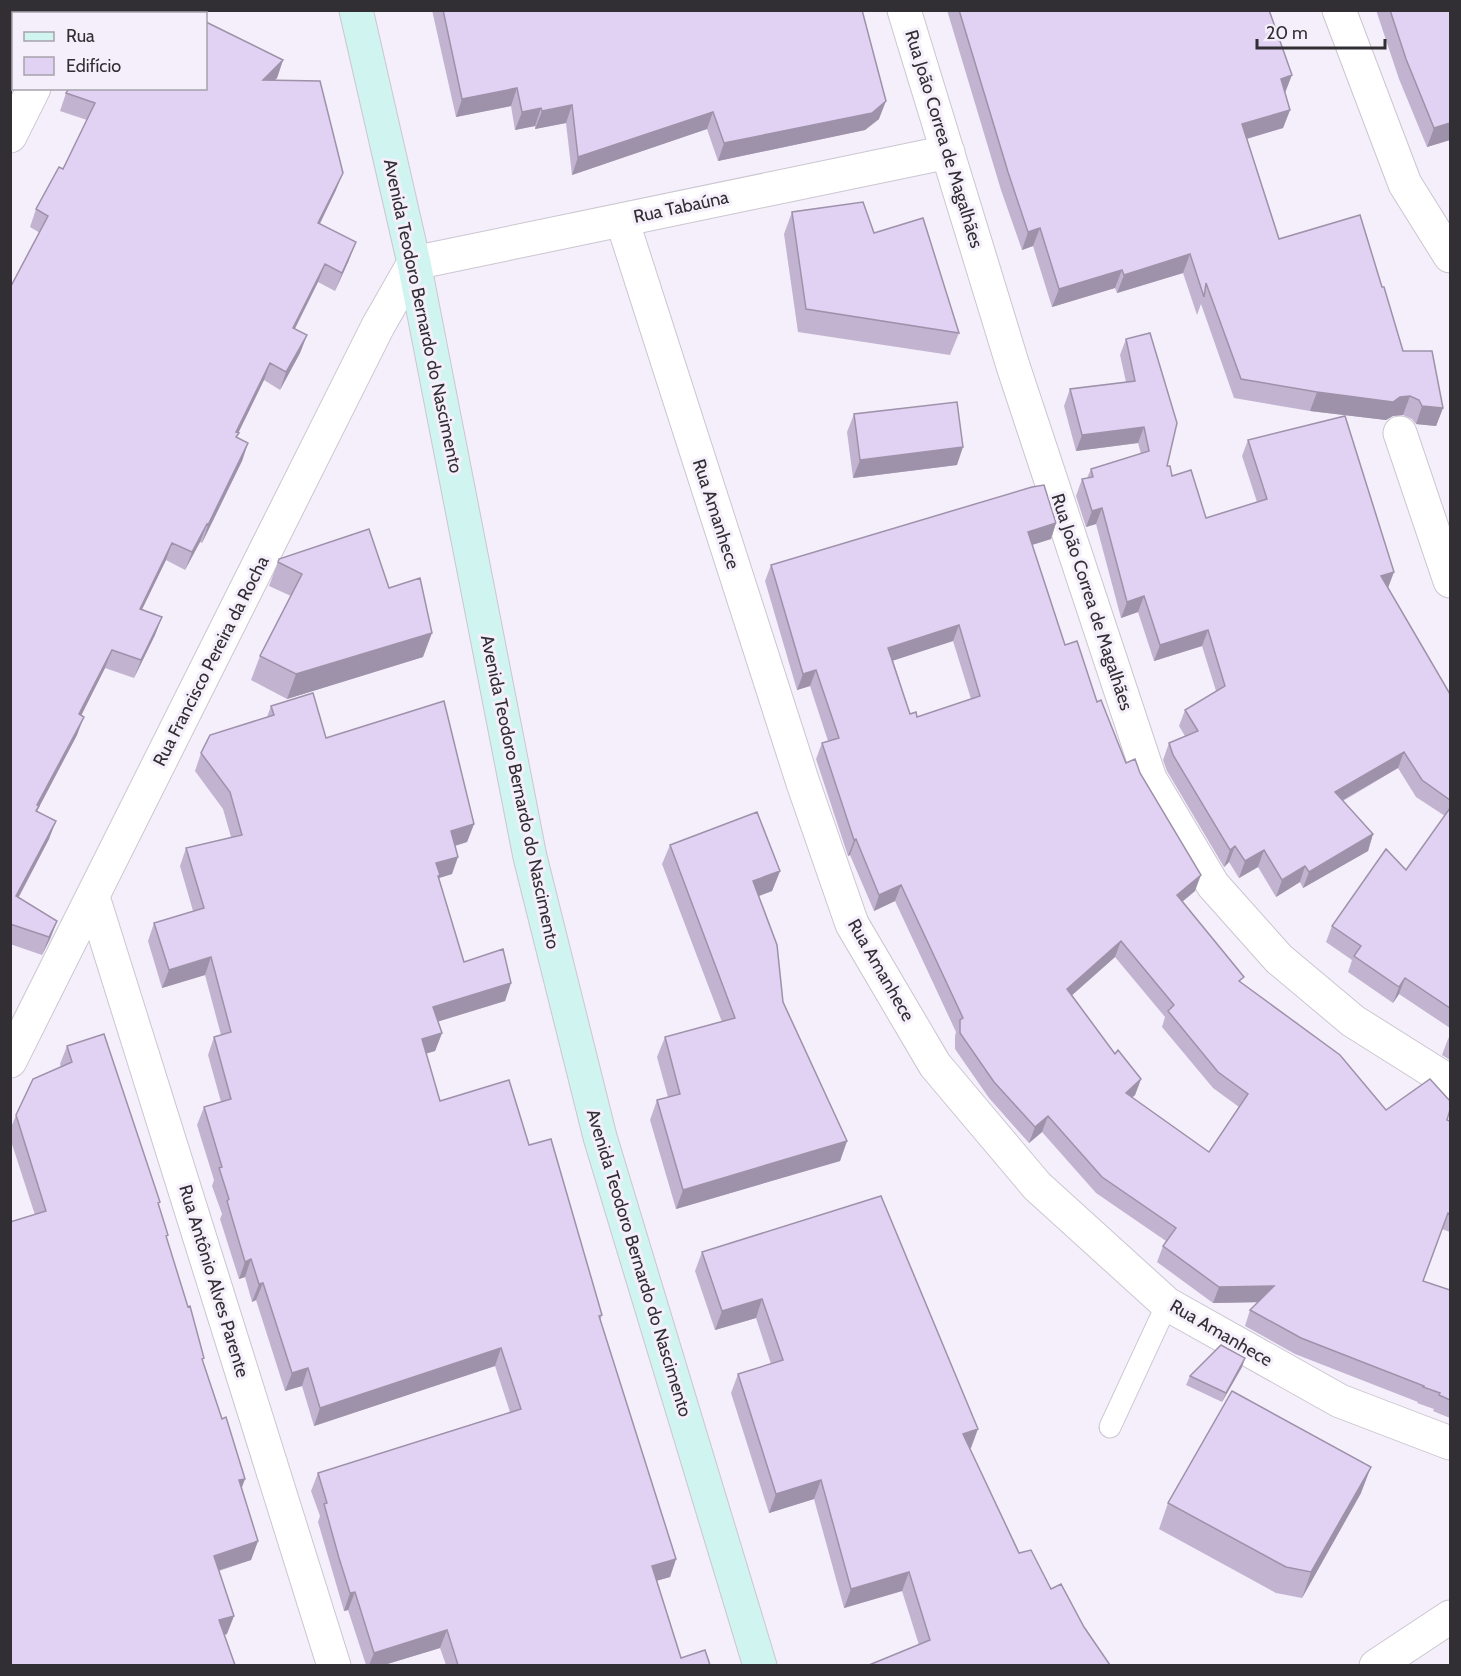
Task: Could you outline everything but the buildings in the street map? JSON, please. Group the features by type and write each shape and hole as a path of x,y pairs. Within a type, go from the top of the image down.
{"street":[{"name":"Avenida Teodoro Bernardo do Nascimento","path":"356,10 414,263 533,868 600,1137 760,1665"},
{"name":"Rua João Correa de Magalhães","path":"904,10 1013,366 1150,778 1213,885 1280,959 1353,1021 1450,1082"},
{"path":"1339,10 1405,184 1450,256"},
{"path":"10,136 33,90"},
{"name":"Rua Tabaúna","path":"414,263 948,152"},
{"name":"Rua Amanhece","path":"622,220 802,783 852,924 935,1065 1037,1186 1167,1304 1340,1401 1450,1443"},
{"name":"Rua Francisco Pereira da Rocha","path":"10,1061 378,326 414,263"},
{"path":"1400,434 1450,581"},
{"name":"Rua Antônio Alves Parente","path":"93,897 334,1665"},
{"path":"1377,1665 1450,1617"}],"lane":[{"path":"1110,1427 1167,1304"}]}
